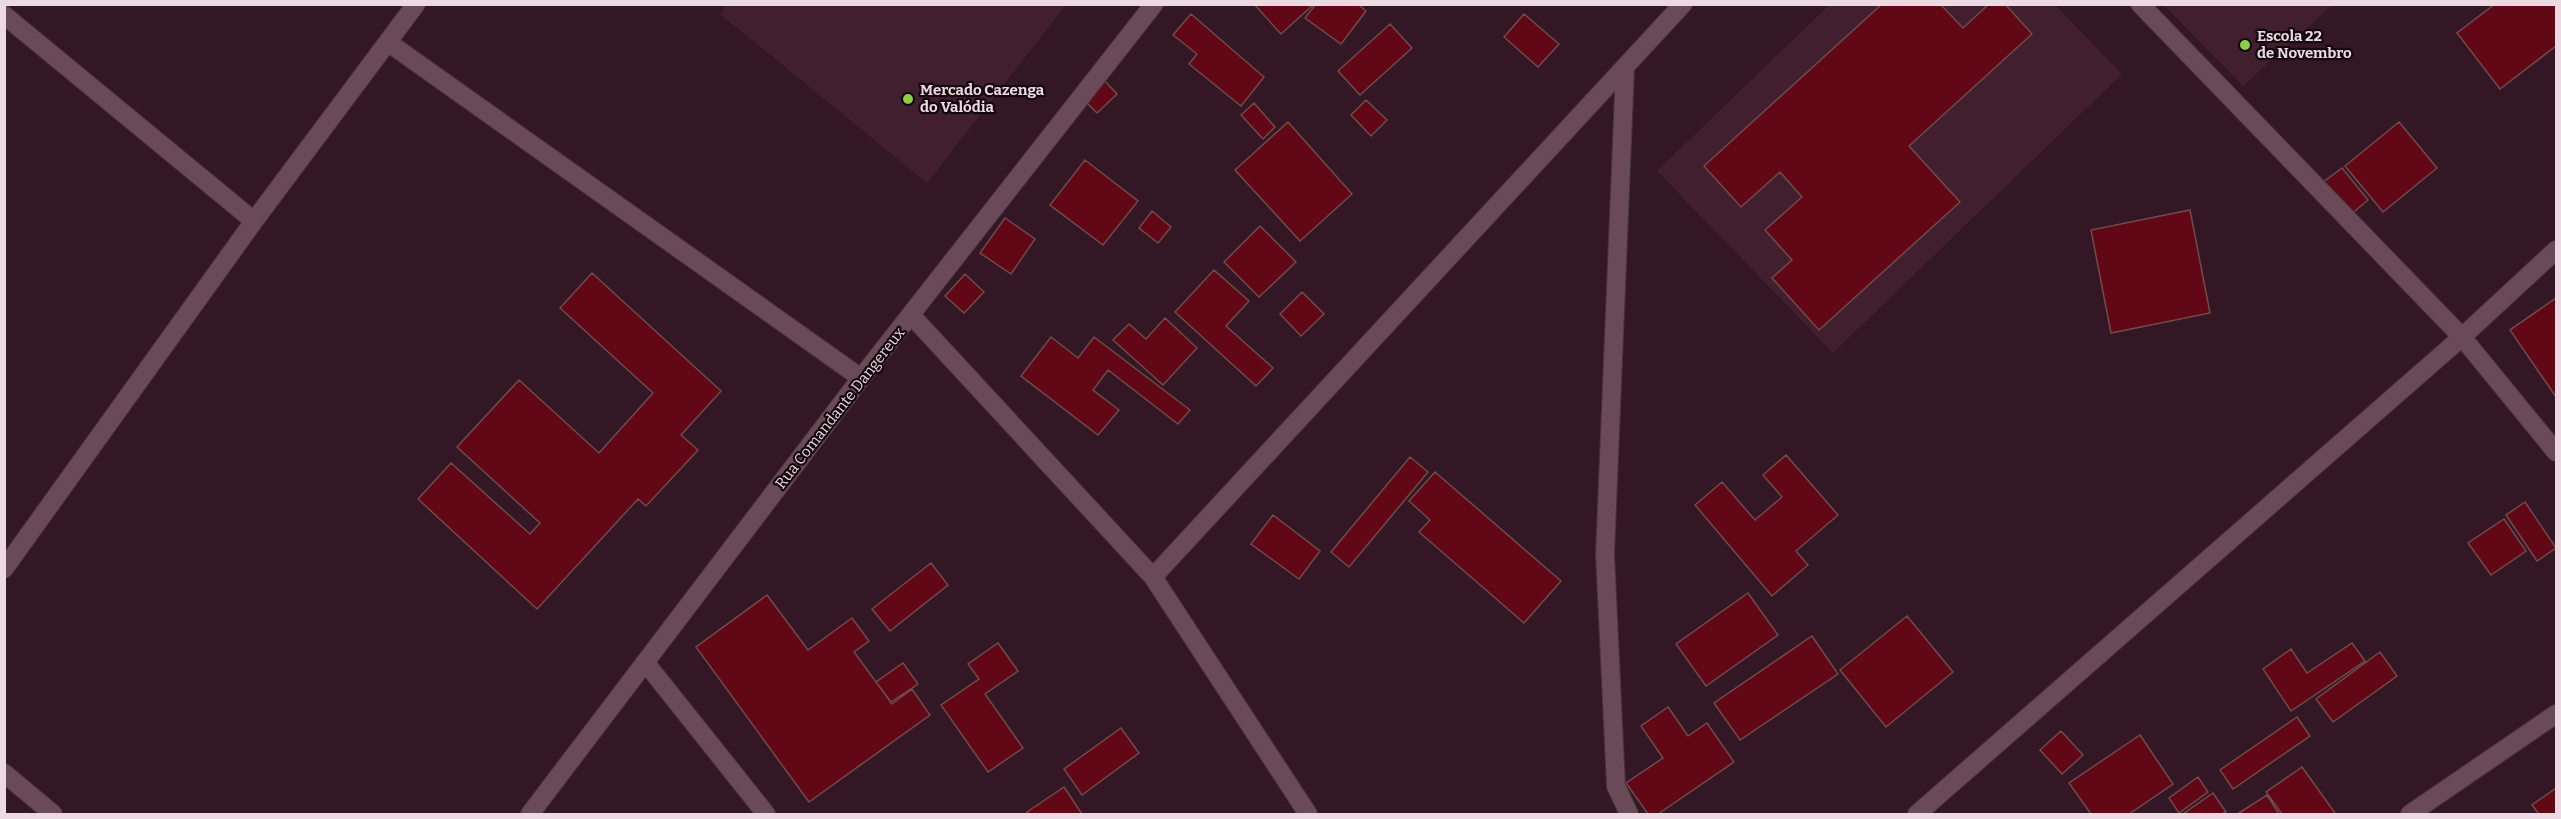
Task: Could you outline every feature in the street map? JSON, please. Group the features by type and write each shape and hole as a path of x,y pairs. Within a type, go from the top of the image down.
{"street":[{"path":"4,569 254,221 416,4"},
{"name":"Rua Comandante Dangereux","path":"530,814 861,378 1154,4"},
{"path":"1153,577 1683,4"},
{"path":"2140,4 2462,337 2556,452"},
{"path":"4,15 254,221"},
{"path":"389,43 861,378"},
{"path":"1625,69 1605,554 1616,786 1629,814"},
{"path":"1917,814 2462,337 2556,250"},
{"path":"911,315 1153,577 1308,814"},
{"path":"645,662 766,814"},
{"path":"2410,814 2556,714"},
{"path":"4,773 53,814"}],"shaded area":[{"name":"Mercado Cazenga do Valódia","path":"727,5 1066,5 927,183 720,14"},
{"path":"1829,5 2055,5 2122,74 1833,353 1657,171"},
{"name":"Escola 22 de Novembro","path":"2164,5 2332,5 2243,86"}],"building":[{"path":"1254,4 1314,4 1281,34"},
{"path":"1316,4 1358,4 1366,11 1341,44 1305,18"},
{"path":"1882,4 1944,4 1942,6 1963,28 1989,4 2005,4 2032,34 1909,146 1960,202 1819,330 1772,278 1792,260 1765,230 1802,197 1780,172 1741,207 1704,166"},
{"path":"2495,4 2556,4 2556,46 2500,89 2457,33"},
{"path":"1191,14 1264,77 1241,106 1189,64 1197,54 1173,35"},
{"path":"1524,14 1559,44 1538,67 1504,37"},
{"path":"1390,24 1412,48 1360,95 1338,71"},
{"path":"1102,78 1117,94 1097,113 1082,98"},
{"path":"1366,100 1387,120 1371,136 1351,115"},
{"path":"1254,103 1275,127 1263,139 1241,115"},
{"path":"1288,122 1352,194 1300,241 1235,170"},
{"path":"2399,122 2437,168 2383,212 2345,166"},
{"path":"1085,160 1138,201 1103,245 1050,205"},
{"path":"2342,168 2368,200 2349,216 2322,183"},
{"path":"2190,210 2210,313 2111,333 2091,230"},
{"path":"1152,211 1171,227 1158,243 1139,228"},
{"path":"1005,218 1035,239 1011,274 980,253"},
{"path":"1260,226 1296,262 1259,297 1224,262"},
{"path":"1214,270 1249,301 1226,326 1273,368 1256,386 1175,312"},
{"path":"592,273 721,391 681,435 698,450 646,506 638,499 537,609 418,499 451,463 530,534 540,523 457,447 519,380 599,453 653,393 560,308"},
{"path":"965,274 984,292 964,313 945,296"},
{"path":"1302,292 1324,314 1301,336 1280,314"},
{"path":"2556,298 2556,397 2510,330"},
{"path":"1165,318 1197,348 1163,385 1113,340 1129,324 1146,339"},
{"path":"1051,337 1078,358 1094,337 1190,410 1178,424 1108,370 1093,390 1119,410 1098,435 1021,376"},
{"path":"1786,455 1838,515 1796,551 1808,565 1772,596 1695,505 1722,482 1755,520 1782,497 1763,475"},
{"path":"1410,457 1428,472 1349,567 1331,552"},
{"path":"1435,472 1561,581 1524,623 1419,532 1430,520 1409,501"},
{"path":"2525,502 2556,548 2537,561 2506,515"},
{"path":"1273,515 1320,551 1299,579 1251,544"},
{"path":"2504,519 2526,551 2491,575 2468,543"},
{"path":"931,563 948,585 890,631 872,609"},
{"path":"1748,593 1778,635 1706,686 1676,644"},
{"path":"767,595 808,650 852,618 869,641 854,652 892,704 912,689 930,715 809,802 696,647"},
{"path":"1907,616 1953,672 1886,727 1840,670"},
{"path":"1812,636 1838,674 1740,740 1714,703"},
{"path":"998,643 1018,671 985,694 1023,748 988,772 941,705 979,679 968,664"},
{"path":"2352,643 2365,661 2291,711 2263,669 2291,649 2307,673"},
{"path":"2380,652 2397,676 2333,722 2316,699"},
{"path":"903,663 918,684 891,702 876,682"},
{"path":"1668,707 1688,736 1707,723 1734,762 1658,814 1648,814 1626,783 1663,758 1641,726"},
{"path":"2297,717 2310,736 2233,789 2220,770"},
{"path":"1121,728 1139,753 1082,795 1064,769"},
{"path":"2061,731 2083,755 2062,774 2040,750"},
{"path":"2140,735 2173,784 2129,814 2091,814 2069,783"},
{"path":"2302,767 2335,813 2282,814 2266,792"},
{"path":"2198,777 2208,792 2179,813 2169,798"},
{"path":"1064,787 1082,814 1029,814 1027,812"},
{"path":"2556,788 2556,814 2539,814 2532,805"},
{"path":"2213,793 2226,812 2222,814 2183,814"},
{"path":"2267,795 2279,814 2239,813"}],"place":[{"name":"Escola 22 de Novembro","path":"2245,45"},
{"name":"Mercado Cazenga do Valódia","path":"908,99"}]}
